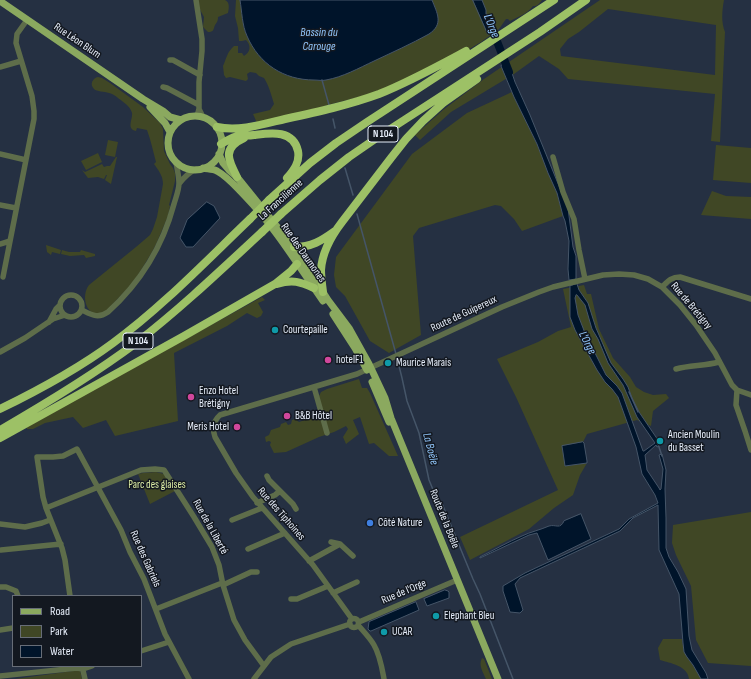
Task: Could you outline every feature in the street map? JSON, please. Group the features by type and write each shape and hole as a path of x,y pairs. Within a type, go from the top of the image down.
{"highway":[{"name":"La Francilienne","path":"0,409 46,386 112,344 150,313 310,163 336,143 554,0"},
{"name":"La Francilienne","path":"0,430 91,375 136,343 193,295 320,180 350,157 378,137 508,55 586,0"},
{"path":"217,127 231,128 258,125 312,113 363,99 396,87 479,44 487,43"},
{"path":"323,292 321,277 322,261 326,248 337,229 406,139 423,121 492,65"},
{"path":"221,144 238,136 274,133 282,134 294,142 297,147 298,160 296,167 279,187 276,194"},
{"path":"237,178 229,160 230,149 234,144 248,136"},
{"path":"294,247 317,243 337,229"},
{"path":"0,438 190,333 275,284 297,264"},
{"path":"275,284 293,281 304,283 314,288"}],"main road":[{"name":"Rue Léon Blum","path":"0,1 170,117 181,120"},
{"name":"Rue Léon Blum","path":"143,99 165,123 170,132"},
{"path":"199,112 217,127 221,136 221,144 217,158 211,164 199,168 184,167 176,162 169,150 168,140 170,132 176,124 181,120 199,112"},
{"name":"Rue des Daumones","path":"219,154 223,163 294,247 306,264 323,292 349,328 366,357 369,369"},
{"name":"Rue des Daumones","path":"199,168 216,170 235,186 252,204 284,245 344,330 369,369"},
{"path":"284,245 294,247"},
{"path":"297,264 299,254"},
{"name":"Route de la Boële","path":"369,369 498,679"},
{"name":"Route de la Boële","path":"456,580 494,679"}],"street":[{"path":"196,0 202,39 199,112"},
{"path":"3,277 34,120 34,104 16,43 17,34 27,20"},
{"path":"170,60 173,60 200,75"},
{"path":"0,67 21,61"},
{"path":"163,87 167,88 199,112"},
{"path":"0,154 26,160"},
{"path":"553,157 563,192 574,219 578,250 585,279"},
{"path":"176,162 179,184"},
{"path":"82,310 94,316 104,315 112,309 133,286 147,266 160,243 170,217 179,184 185,176 199,168"},
{"path":"0,204 16,208"},
{"path":"0,244 10,242"},
{"name":"Rue de Brétigny","path":"567,284 603,275 619,274 634,275 648,279 662,287 680,305 696,325 715,354 732,385 737,390"},
{"path":"662,287 670,278 680,277 751,299"},
{"name":"Route de Guipereux","path":"220,415 348,377 369,369 537,293 567,284"},
{"path":"49,322 61,301 67,295 75,295 82,301 83,304 80,314 68,317 60,309 60,305"},
{"path":"0,352 49,322 65,315"},
{"path":"676,369 685,366 707,365 719,362"},
{"path":"314,387 327,433"},
{"path":"751,395 737,390 736,405 751,450"},
{"name":"Rue des Tiphoines","path":"220,415 216,418 214,423 215,437 236,473 260,505 309,561 333,593 351,622"},
{"name":"Rue des Gabriels","path":"46,508 42,497 37,457 63,456 77,449 121,530 130,552 144,579 165,634 188,679"},
{"name":"Rue de la Liberté","path":"46,508 142,470 164,470 212,547 219,565 234,620 264,666"},
{"path":"267,476 269,480 294,504 296,509"},
{"path":"232,520 260,505 280,491"},
{"path":"46,508 61,544 65,560 70,595"},
{"path":"0,524 25,527 50,520"},
{"path":"248,549 285,534"},
{"path":"331,542 340,544 353,556"},
{"path":"1,550 61,544"},
{"path":"309,561 340,544"},
{"path":"156,609 251,572 257,572"},
{"name":"Rue de l'Orge","path":"359,624 456,580"},
{"path":"333,593 357,582"},
{"path":"291,599 298,599 328,586"},
{"path":"0,587 16,590 18,595"},
{"path":"254,679 271,658 291,644 356,619 375,646 380,658 384,679"},
{"path":"0,630 12,628"},
{"path":"142,650 169,642"},
{"path":"0,676 82,667 84,679"}],"green space":[{"path":"198,0 227,1 229,7 228,13 218,17 211,32 208,32 203,27 204,17 198,6"},
{"path":"236,0 240,0 244,29 249,41 262,59 285,75 326,80 348,73 431,33 438,23 437,12 432,0 542,0 536,6 533,6 519,17 510,21 506,19 499,29 481,42 446,63 423,74 416,73 414,78 367,95 327,105 314,110 257,123 253,114 270,110 274,104 269,87 264,78 256,73 250,72 247,74 248,79 246,81 230,77 226,78 224,75 223,66 228,53 232,48 234,46 238,46 238,53 242,53 244,56 248,53 250,48 246,40 239,41 235,16"},
{"path":"600,0 724,0 722,16 725,32 720,142 711,141 715,94 568,79 559,69 539,56 514,74 451,112 420,140 415,135 443,110 484,79","holes":["608,9 716,25 715,75 561,56 560,49 568,39"]},
{"path":"98,77 110,83 143,107 160,123 163,129 164,151 175,173 175,181 168,216 152,252 135,280 104,313 98,314 93,313 87,306 85,301 86,290 89,285 150,235 157,217 163,181 154,164 156,162 147,130 137,128 136,131 133,130 131,128 131,109 113,94 94,89 92,82"},
{"path":"512,92 537,144 557,193 563,216 522,231 514,219 501,206 495,205 419,228 413,236 421,335 389,353 370,341 345,296 336,287 334,275 336,257 412,154 467,113"},
{"path":"108,140 118,142 115,157 105,155"},
{"path":"716,145 751,148 751,183 713,180"},
{"path":"98,153 102,162 86,170 81,161"},
{"path":"116,157 111,184 105,180 107,175 104,179 98,177 88,178 82,170 85,172 102,164 104,167 110,166"},
{"path":"712,191 726,196 751,197 751,219 701,215"},
{"path":"46,245 61,250 60,254 52,252 51,255 47,252"},
{"path":"62,250 69,252 80,252 81,250 95,254 95,256 86,258 84,255 70,256 61,254"},
{"path":"584,285 587,294 591,294 599,329 613,358 630,377 636,387 653,395 666,394 669,398 653,411 651,426 637,420 587,434 583,442 562,446 566,466 587,463 580,475 573,495 554,508 529,529 470,560 460,537 558,490 497,359 538,342 558,331 571,327 563,289"},
{"path":"262,297 265,300 258,303 263,312 261,316 257,318 247,313 227,326 174,353 178,421 115,436 106,420 83,428 73,417 45,423 33,429 27,429 27,426"},
{"path":"359,379 362,388 367,388 370,393 398,456 389,456 374,443 369,444 360,417 353,420 359,434 346,444 343,437 348,429 346,426 286,452 274,453 270,445 271,442 266,442 265,437 269,435 271,430 280,427 281,424 286,422 288,425 291,424 292,420 295,419 299,422 320,415 319,396 321,392"},
{"name":"Parc des glaises","path":"156,472 164,474 175,491 150,504 138,474"},
{"path":"751,512 751,666 708,663 696,640 691,586 672,543 673,525"},
{"path":"663,639 682,639 684,650 701,679 689,679 688,675 682,668 660,660 658,648"},
{"path":"482,658 484,659 492,679 486,679 482,671"},
{"path":"80,670 82,679 15,679"}],"water":[{"name":"Bassin du Carouge","path":"240,0 432,0 438,22 434,30 429,34 351,72 339,77 324,80 303,79 283,73 274,68 258,55 245,32"},
{"path":"473,0 482,0 486,14 489,15 494,30 488,34"},
{"path":"508,61 515,82 568,208 573,247 576,256 576,279 569,280 569,241 557,193 537,144 501,66"},
{"path":"207,202 214,206 220,218 193,247 186,247 180,238 187,220"},
{"path":"577,284 579,290 588,303 596,328 611,363 628,387 639,412 658,440 659,446 657,447 656,445 645,455 647,470 660,490 663,469 659,455 662,454 666,470 666,548 669,557 686,589 689,636 692,650 708,679 701,679 684,652 679,594 659,550 658,505 633,518 620,531 520,578 515,584 523,610 520,613 510,612 503,591 503,586 525,573 619,529 629,519 658,503 655,495 642,474 636,447 618,397 597,370 575,330 570,317 570,286","holes":["576,295 585,305 592,329 608,363 623,385 637,417 655,443 644,451 622,393 606,375 585,333 578,315 575,298"]},
{"path":"583,442 587,463 565,466 562,446"},
{"path":"581,514 591,539 548,560 537,533 529,535 480,558 506,543 549,526 559,526 564,521"},
{"path":"445,590 449,592 449,598 427,606 424,599"},
{"path":"416,602 419,610 371,631 368,629 369,622"}],"waterway":[{"name":"L'Orge","path":"489,21 509,72"},
{"name":"La Boële","path":"322,80 329,105"},
{"name":"La Boële","path":"333,119 335,128"},
{"name":"La Boële","path":"345,168 353,195"},
{"name":"La Boële","path":"357,214 396,354"},
{"name":"La Boële","path":"397,358 407,401 419,433 429,480 434,492 443,506 480,594 513,679"},
{"path":"629,392 638,412"},
{"path":"658,444 662,456"}],"place":[{"name":"Courtepaille","path":"275,330"},
{"name":"hotelF1","path":"328,360"},
{"name":"Maurice Marais","path":"388,363"},
{"name":"Enzo Hotel Brétigny","path":"191,397"},
{"name":"B&B Hôtel","path":"287,416"},
{"name":"Meris Hotel","path":"237,427"},
{"name":"Ancien Moulin du Basset","path":"660,441"},
{"name":"Côté Nature","path":"370,523"},
{"name":"Elephant Bleu","path":"436,616"},
{"name":"UCAR","path":"384,632"}]}
